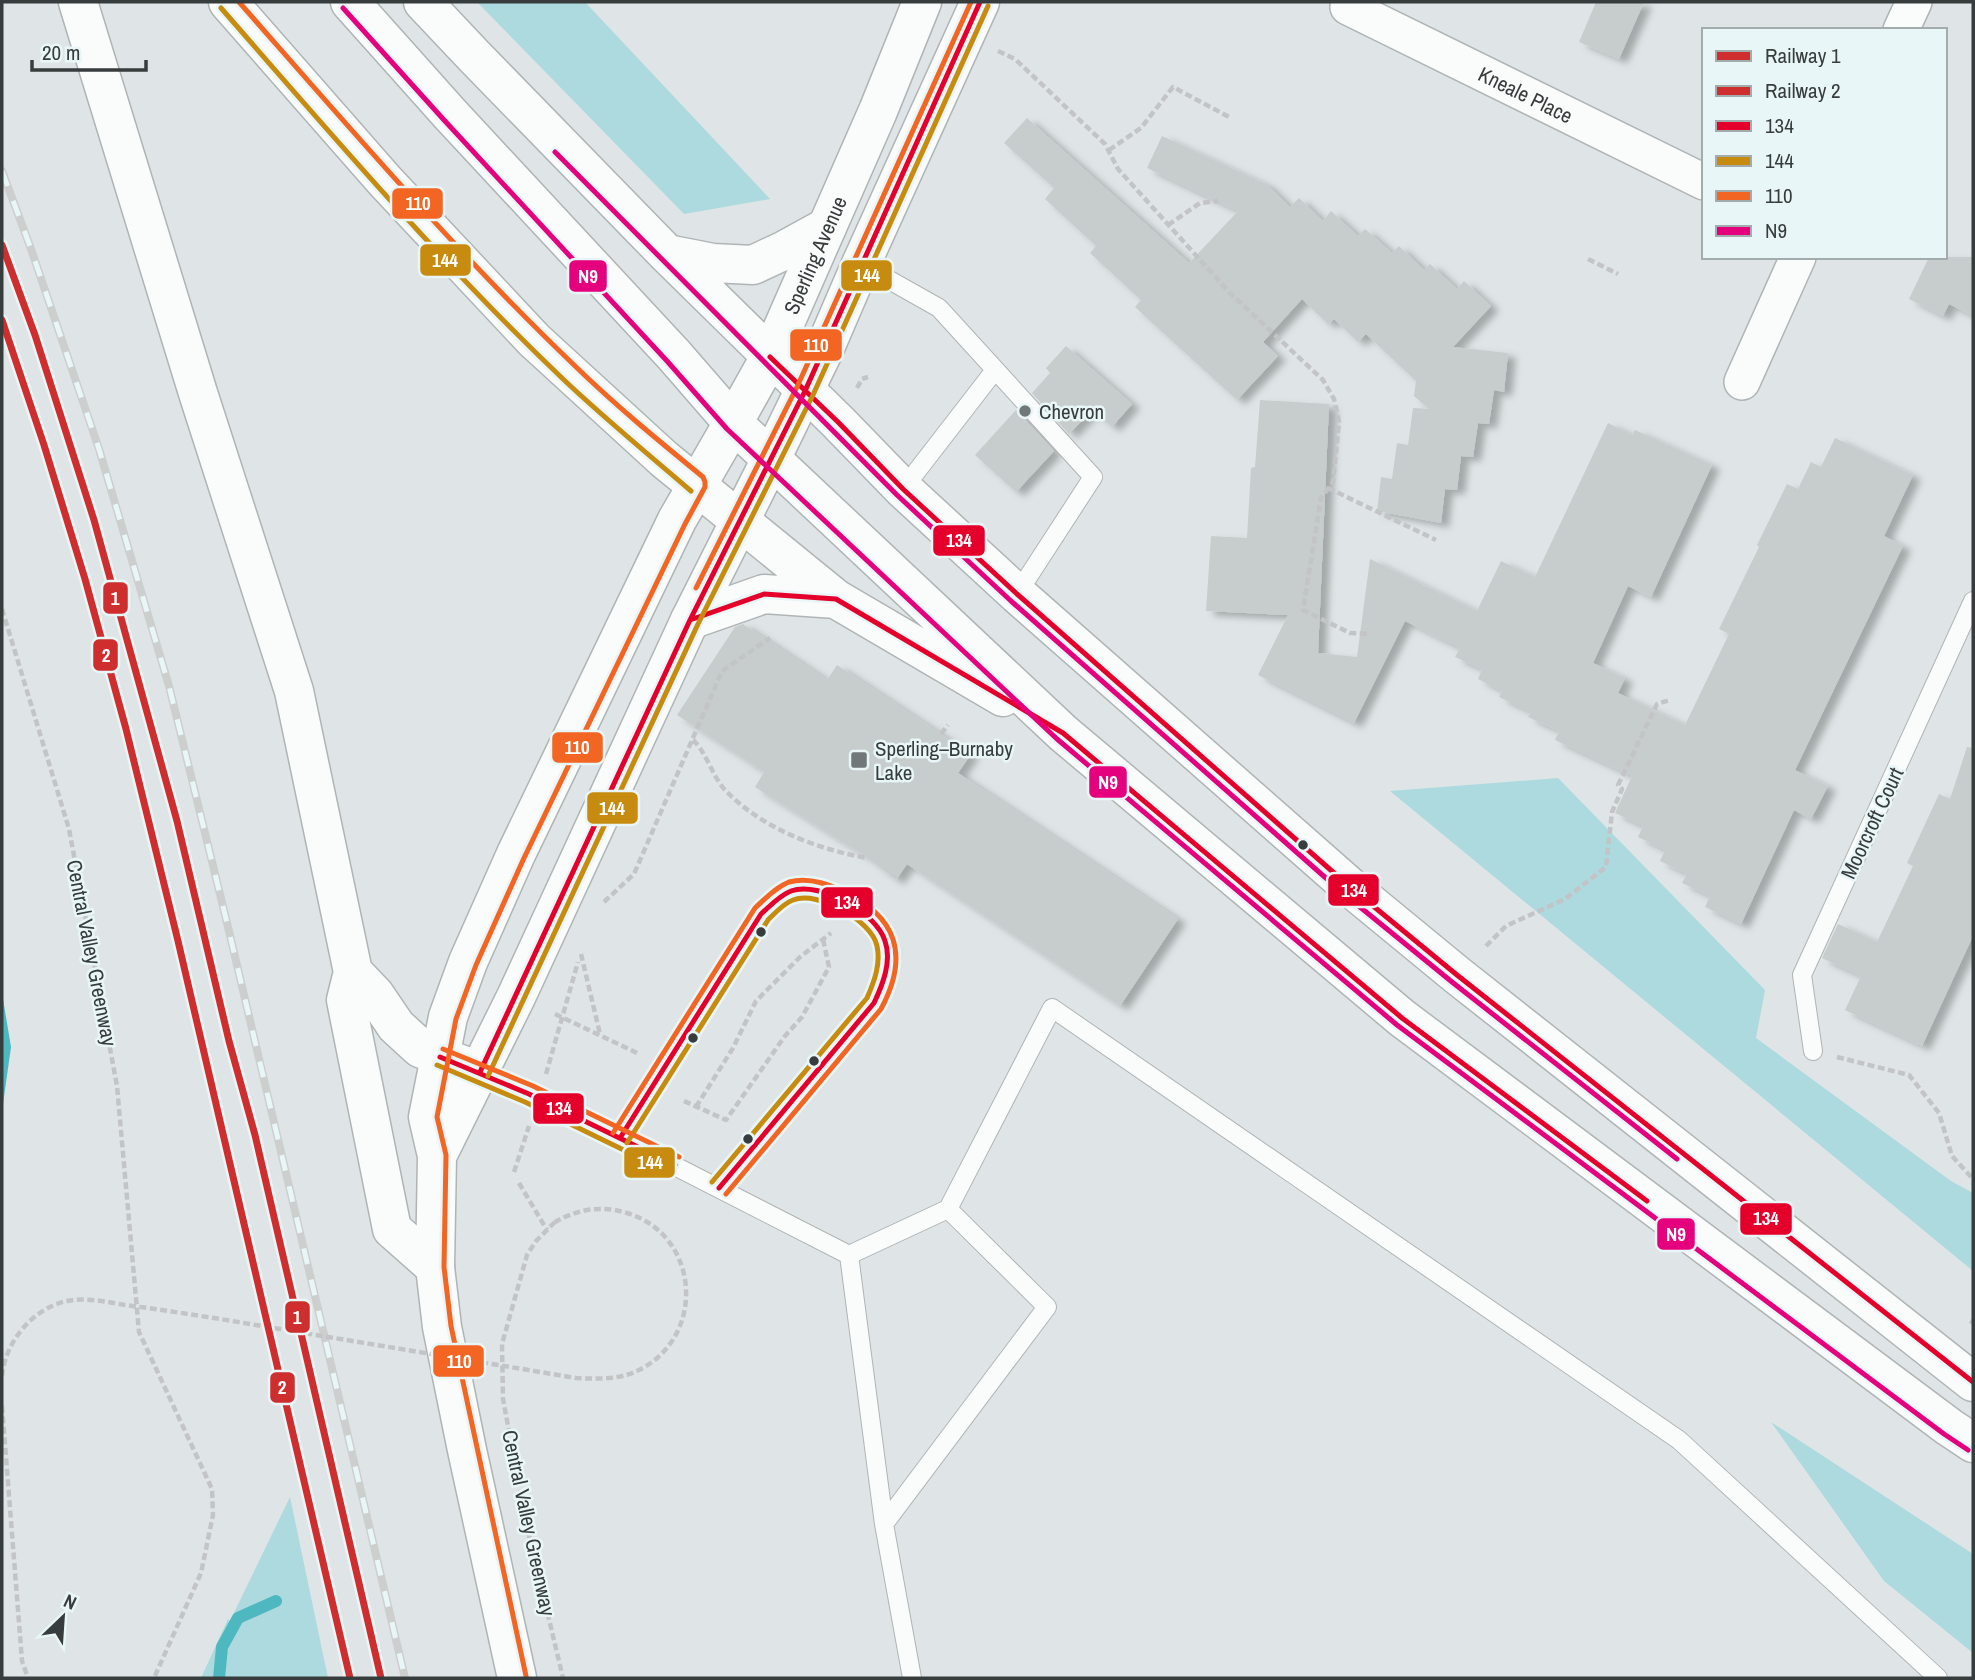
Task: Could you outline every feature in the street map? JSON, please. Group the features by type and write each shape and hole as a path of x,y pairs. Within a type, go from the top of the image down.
{"main road":[{"path":"78,2 202,406 294,691 354,972 346,1000 392,1229 435,1267"},
{"path":"228,2 385,181 534,340 664,459 836,599 1063,733"},
{"path":"350,2 674,355 733,423 1063,733 1402,1018 1973,1443"},
{"path":"423,2 770,357 903,489 1017,594 1350,887 1457,975 1973,1382"},
{"name":"Sperling Avenue","path":"517,1678 458,1409 442,1327 435,1267 437,1156 428,1117 448,1017 468,962 516,854 677,520 770,357 878,111 922,2"},
{"name":"Sperling Avenue","path":"437,1156 516,997 690,620 805,391 980,2"},
{"path":"667,254 753,265 827,227"},
{"path":"690,620 764,594 836,599"},
{"path":"354,972 375,995 396,1026 420,1048 480,1072"}],"street":[{"path":"1902,28 1914,2"},
{"name":"Kneale Place","path":"1348,7 1702,181"},
{"path":"1742,382 1797,259"}],"lane":[{"path":"861,264 939,308 1093,477 1017,594"},
{"path":"903,489 995,370"},
{"name":"Moorcroft Court","path":"1813,1051 1802,975 1973,601"},
{"path":"620,1138 761,914 793,890 815,890 845,901 871,918 885,938 888,961 884,983 874,1003 719,1188"},
{"path":"849,1255 948,1209 1052,1008 1679,1440 1938,1678"},
{"path":"480,1072 620,1138 849,1255"},
{"path":"884,1524 1047,1307 948,1209"},
{"path":"849,1255 884,1524 912,1678"}],"path":[{"path":"997,50 1015,59 1105,144 1118,169 1229,292 1323,380 1334,399 1339,422 1333,482 1321,498 1303,610 1350,633 1370,634"},
{"path":"1109,150 1141,128 1173,87 1229,117"},
{"path":"1168,225 1200,203 1218,201"},
{"path":"1588,259 1618,274"},
{"path":"1328,488 1436,540"},
{"name":"Central Valley Greenway","path":"2,609 71,843 117,1086 139,1332 212,1489 213,1516 201,1573 154,1678"},
{"path":"602,904 634,874 722,671 770,638"},
{"path":"1486,946 1506,926 1565,898 1606,867 1612,812 1622,789 1618,785 1657,704 1670,699"},
{"path":"942,734 948,725"},
{"path":"693,740 700,746 727,793 756,816 817,846 868,858"},
{"path":"696,1107 733,1048 756,1000 800,957 831,933"},
{"path":"684,1101 726,1120 802,1017 813,997 829,967 823,939"},
{"path":"557,1040 561,1017 581,954 600,1034"},
{"path":"555,1014 637,1053"},
{"path":"1813,1051 1909,1075 1939,1112 1952,1156 1973,1179"},
{"path":"519,1183 548,1230"},
{"name":"Central Valley Greenway","path":"2,1376 11,1347 27,1324 50,1307 69,1300 89,1300 190,1314 576,1378 602,1379 622,1376 652,1362 674,1338 686,1309 688,1293 684,1270 673,1245 642,1218 614,1209 595,1208 571,1213 555,1222 536,1241 527,1255 502,1344 503,1399 527,1527 563,1678"},
{"path":"2,1406 22,1661 28,1678"}],"shaded area":[{"path":"477,2 585,2 770,199 684,214"},
{"path":"1558,778 1765,990 1756,1038 1951,1181 1973,1193 1973,1271 1390,791"},
{"path":"1771,1422 1973,1554 1973,1653 1884,1581"},
{"path":"290,1497 328,1678 201,1678 228,1619 230,1621"}],"water":[{"path":"2,993 11,1047 2,1111"}],"building":[{"path":"1596,2 1644,2 1619,59 1579,42"},
{"path":"1027,118 1189,263 1238,211 1147,168 1162,136 1266,184 1290,207 1299,198 1323,221 1331,211 1358,236 1365,229 1392,253 1399,246 1424,270 1430,264 1457,289 1464,281 1491,306 1453,347 1508,353 1504,392 1494,390 1489,424 1478,423 1473,457 1461,456 1457,490 1445,489 1441,523 1377,511 1381,477 1392,479 1397,443 1408,445 1413,408 1429,409 1414,396 1416,381 1366,334 1358,342 1334,319 1328,324 1302,299 1263,342 1278,356 1237,400 1135,307 1141,300 1090,253 1096,246 1045,199 1054,188 1004,143"},
{"path":"1973,257 1973,316 1949,304 1943,316 1909,299 1928,259"},
{"path":"1066,346 1132,404 1112,427 1092,410 1069,434 1032,393 1050,373 1046,368"},
{"path":"1260,400 1329,404 1318,653 1357,657 1370,559 1477,611 1501,561 1535,577 1608,423 1632,435 1635,430 1712,465 1651,597 1628,586 1593,663 1625,678 1618,693 1685,725 1729,634 1719,629 1787,484 1798,489 1811,462 1821,467 1835,438 1913,475 1884,536 1903,546 1795,770 1828,786 1811,819 1794,810 1741,924 1705,907 1710,896 1682,883 1687,874 1660,861 1665,850 1638,837 1643,826 1615,813 1632,776 1555,740 1559,731 1528,717 1531,712 1499,697 1502,691 1478,679 1482,669 1455,657 1460,648 1405,621 1354,723 1258,675 1288,615 1206,611 1211,536 1247,538 1251,468 1255,467"},
{"path":"1016,410 1054,451 1016,492 975,455"},
{"path":"743,624 827,680 837,665 971,754 958,773 1178,919 1120,1006 907,864 896,880 868,858 755,787 764,772 677,715 735,627"},
{"path":"1967,747 1973,748 1973,936 1922,1046 1845,1010 1861,976 1822,958 1838,924 1877,942 1913,866 1907,863 1939,794 1950,799"}],"waterway":[{"path":"219,1678 222,1647 238,1618 276,1601"}],"railway":[{"path":"2,171 99,449 169,686 405,1678"}],"rail line":[{"name":"1","path":"2,245 35,335 94,520 177,821 229,1041 255,1135 381,1678"},
{"name":"2","path":"2,320 85,579 126,729 350,1678"}],"transit line":[{"name":"110","path":"239,2 487,278 590,380 703,477 705,482 705,487 524,858 476,965 456,1019 437,1117 446,1155 444,1267 451,1326 526,1676"},
{"name":"110","path":"696,588 797,387 971,2"},
{"name":"134","path":"480,1072 690,620 805,391 980,2"},
{"name":"144","path":"488,1076 698,624 813,395 988,6"},
{"name":"144","path":"221,8 388,198 474,290 579,393 691,491"},
{"name":"N9","path":"343,8 727,429 1057,739 1397,1025 1968,1450"},
{"name":"N9","path":"555,152 897,495 1011,601 1344,894 1677,1159"},
{"name":"134","path":"770,357 903,489 1017,594 1350,887 1457,975 1973,1382"},
{"name":"134","path":"690,620 764,594 836,599 1063,733 1402,1018 1647,1201"},
{"name":"110","path":"613,1133 755,908 775,890 789,882 803,880 829,885 860,900 886,925 896,954 895,971 881,1009 726,1194"},
{"name":"134","path":"620,1138 761,914 783,895 803,889 846,901 871,920 885,941 887,964 874,1003 719,1188"},
{"name":"144","path":"627,1143 768,920 783,906 804,898 816,899 842,910 865,927 877,946 876,973 870,992 712,1182"},
{"name":"110","path":"443,1049 533,1086 679,1157"},
{"name":"134","path":"440,1057 529,1094 675,1165"},
{"name":"144","path":"437,1065 525,1102 671,1173"}],"place":[{"name":"Chevron","path":"1025,411"},
{"name":"Sperling–Burnaby Lake","path":"859,760"}]}
